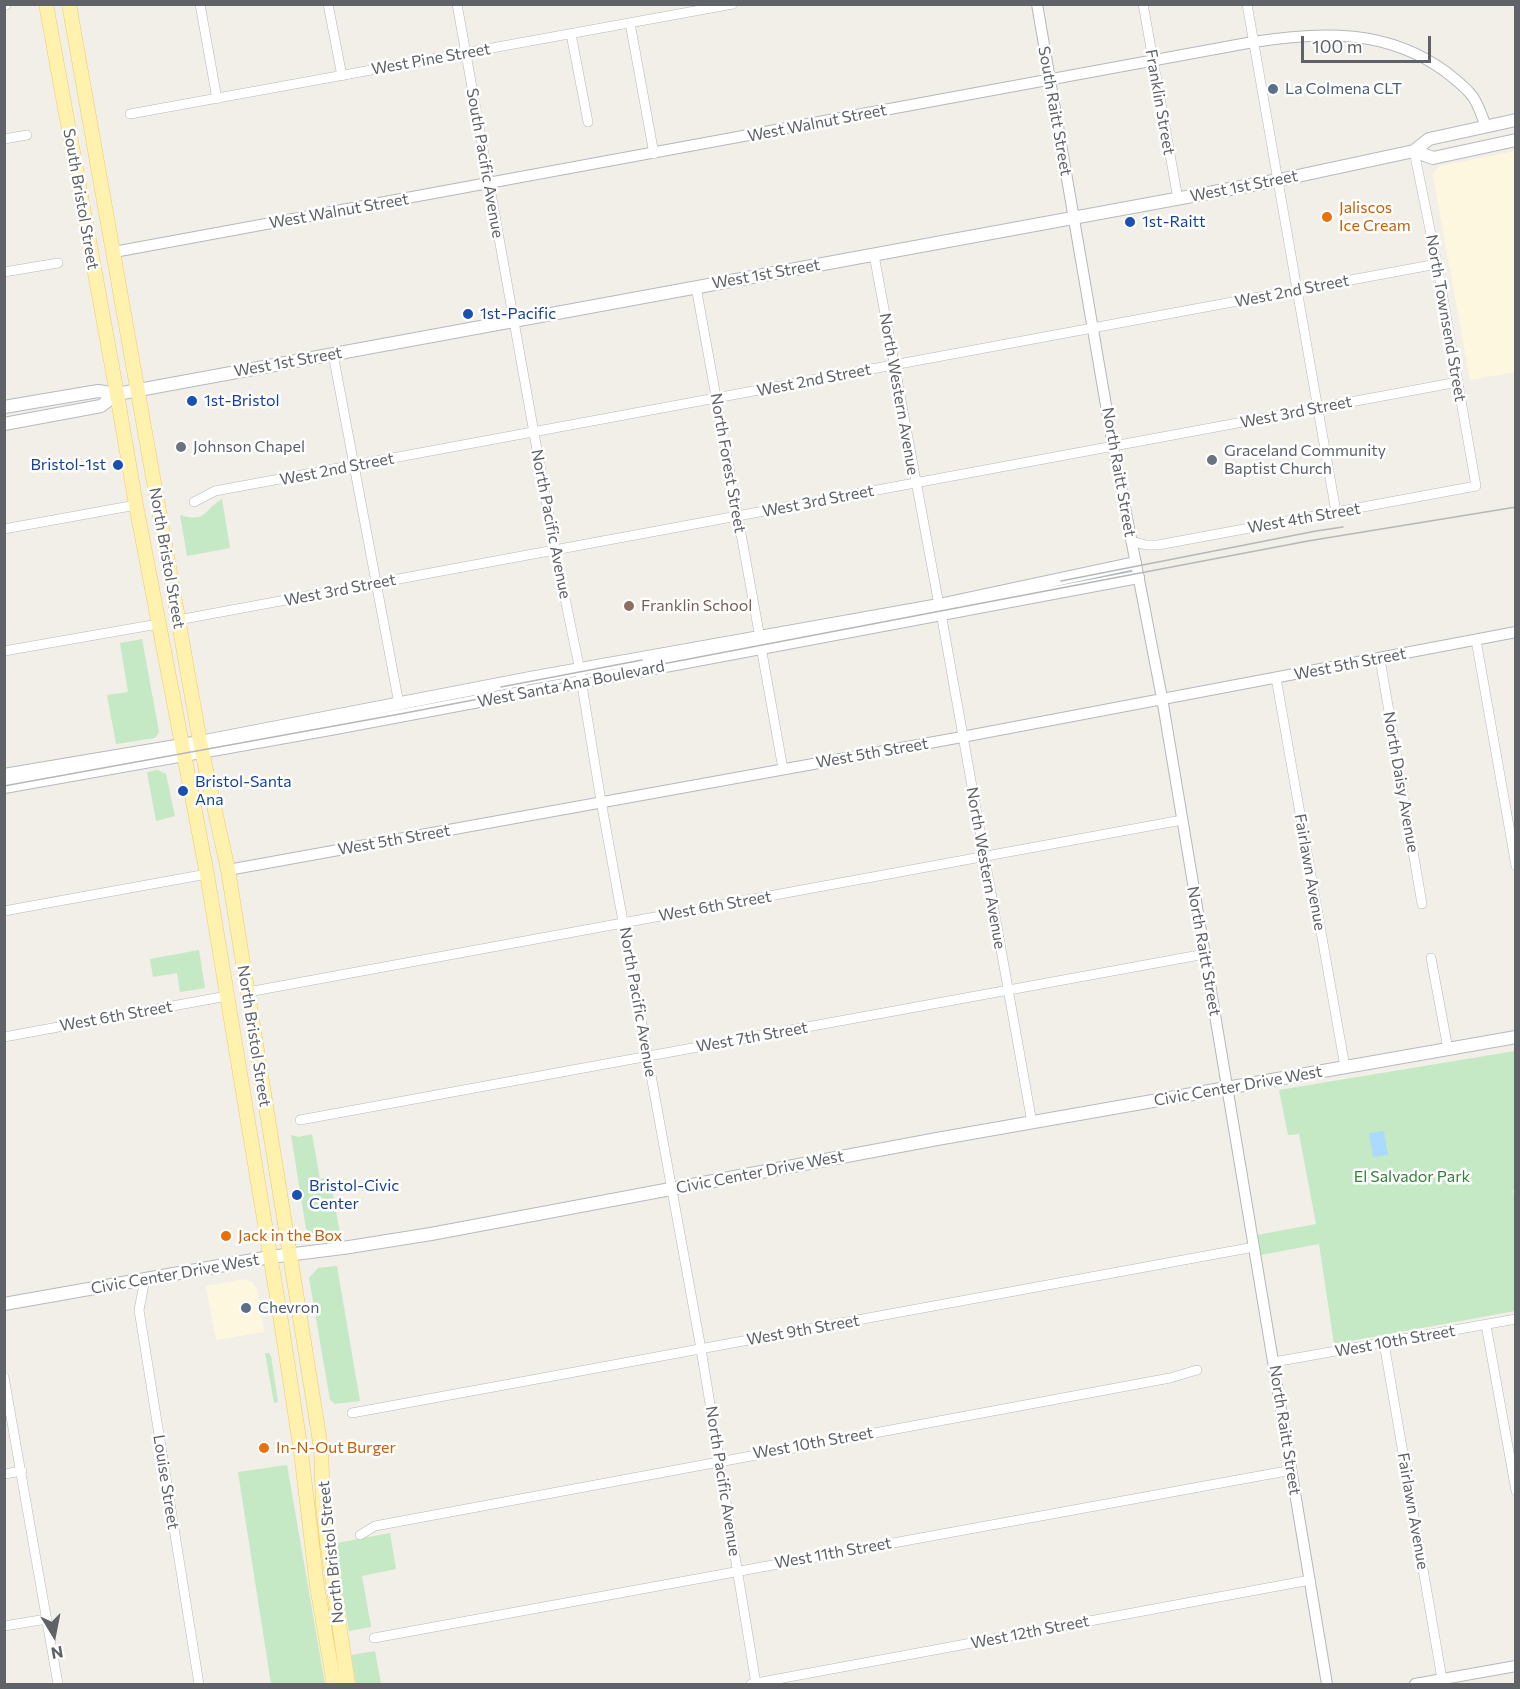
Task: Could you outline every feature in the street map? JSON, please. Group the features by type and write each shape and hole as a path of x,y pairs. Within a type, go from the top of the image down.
{"main road":[{"name":"South Bristol Street","path":"46,4 117,394"},
{"name":"South Bristol Street","path":"69,4 137,390"},
{"name":"West 1st Street","path":"4,407 98,391 117,394 1279,180 1414,151 1429,139 1515,120"},
{"name":"West 1st Street","path":"1414,151 1433,158 1515,140"},
{"name":"North Bristol Street","path":"137,390 201,747 228,870 248,992 321,1448 327,1542 348,1684"},
{"name":"West 1st Street","path":"4,424 101,406 117,394"},
{"name":"North Bristol Street","path":"117,394 158,624 207,874 270,1257 300,1452 317,1586 334,1684"},
{"name":"West Santa Ana Boulevard","path":"940,609 1135,563"},
{"name":"West Santa Ana Boulevard","path":"4,776 201,747 940,609 1138,577"},
{"name":"West Santa Ana Boulevard","path":"201,747 399,704 581,676"},
{"name":"West Santa Ana Boulevard","path":"4,787 182,750"},
{"name":"Civic Center Drive West","path":"4,1304 270,1257 387,1242 1515,1037"}],"street":[{"path":"200,4 217,99"},
{"path":"328,4 342,76"},
{"name":"South Pacific Avenue","path":"457,4 514,321"},
{"name":"West Pine Street","path":"130,114 733,4"},
{"name":"South Raitt Street","path":"1036,4 1073,218"},
{"name":"Franklin Street","path":"1143,4 1178,199"},
{"path":"1247,4 1336,512"},
{"path":"630,23 654,154"},
{"path":"572,34 588,122"},
{"name":"West Walnut Street","path":"114,252 1253,42 1310,35 1339,34 1382,42 1423,57 1459,82 1474,99 1486,126"},
{"path":"4,139 27,135"},
{"name":"North Townsend Street","path":"1414,151 1437,264 1476,486"},
{"name":"North Raitt Street","path":"1073,218 1113,446 1162,698 1327,1684"},
{"name":"North Western Avenue","path":"874,255 1032,1123"},
{"path":"4,272 58,263"},
{"name":"West 2nd Street","path":"194,502 215,491 1437,264"},
{"name":"North Forest Street","path":"696,287 783,769"},
{"name":"North Pacific Avenue","path":"514,321 555,550 581,676 601,801 701,1349 738,1570 754,1684"},
{"path":"333,354 399,704"},
{"name":"West 3rd Street","path":"178,620 1458,382"},
{"name":"West 4th Street","path":"1131,541 1158,545 1476,486"},
{"path":"4,529 136,505"},
{"path":"4,651 158,624"},
{"name":"West 5th Street","path":"228,870 962,737 1515,632"},
{"path":"1476,640 1515,866"},
{"name":"North Daisy Avenue","path":"1380,659 1422,904"},
{"name":"Fairlawn Avenue","path":"1276,678 1345,1067"},
{"name":"West 6th Street","path":"248,992 1182,820"},
{"path":"4,911 207,874"},
{"name":"West 7th Street","path":"300,1120 1204,954"},
{"path":"1431,958 1448,1049"},
{"name":"West 6th Street","path":"4,1036 227,996"},
{"name":"West 9th Street","path":"352,1413 1254,1247"},
{"name":"Louise Street","path":"145,1279 139,1310 199,1684"},
{"name":"West 10th Street","path":"1274,1362 1515,1320"},
{"path":"1486,1325 1515,1491"},
{"name":"Fairlawn Avenue","path":"1384,1342 1442,1680"},
{"name":"West 10th Street","path":"360,1535 375,1526 1170,1378 1197,1370"},
{"path":"4,1377 58,1684"},
{"name":"West 11th Street","path":"374,1638 1292,1470"},
{"path":"4,1474 22,1471"},
{"name":"West 12th Street","path":"754,1684 1310,1580"},
{"path":"4,1626 47,1619"},
{"path":"1415,1684 1515,1666"}],"shaded area":[{"path":"1515,151 1515,372 1470,380 1433,176 1440,166"},
{"path":"245,1279 252,1282 257,1289 264,1332 216,1340 206,1286"}],"green space":[{"path":"222,499 230,548 187,556 180,515 199,517"},
{"path":"142,639 159,732 155,738 116,744 107,695 128,692 120,643"},
{"path":"158,770 166,774 175,816 156,821 147,772"},
{"path":"199,950 205,988 180,992 177,973 153,977 150,959"},
{"name":"El Salvador Park","path":"1515,1051 1516,1189 1513,1191 1516,1202 1515,1311 1334,1344 1319,1244 1261,1255 1257,1235 1316,1224 1299,1134 1288,1135 1279,1090"},
{"path":"312,1134 320,1179 330,1178 340,1233 314,1235 306,1229 291,1135 299,1137"},
{"path":"337,1266 360,1401 335,1404 330,1400 309,1278 318,1268"},
{"path":"265,1353 271,1356 278,1402 274,1403"},
{"path":"287,1465 325,1684 271,1684 238,1472"},
{"path":"390,1533 396,1569 362,1576 371,1627 349,1631 335,1553 337,1543"},
{"path":"375,1651 381,1684 356,1684 351,1655"}],"water":[{"path":"1384,1131 1388,1155 1373,1157 1369,1133"}],"tram line":[{"path":"4,786 400,714 1308,541 1516,507"},
{"path":"1061,581 1343,527"},
{"path":"501,687 642,660"}],"place":[{"name":"La Colmena CLT","path":"1273,89"},
{"name":"Jaliscos Ice Cream","path":"1327,217"},
{"name":"1st-Raitt","path":"1130,222"},
{"name":"1st-Pacific","path":"468,314"},
{"name":"1st-Bristol","path":"192,401"},
{"name":"Johnson Chapel","path":"181,447"},
{"name":"Graceland Community Baptist Church","path":"1212,460"},
{"name":"Bristol-1st","path":"118,465"},
{"name":"Franklin School","path":"629,606"},
{"name":"Bristol-Santa Ana","path":"183,791"},
{"name":"Bristol-Civic Center","path":"297,1195"},
{"name":"Jack in the Box","path":"226,1236"},
{"name":"Chevron","path":"246,1308"},
{"name":"In-N-Out Burger","path":"264,1448"}]}
